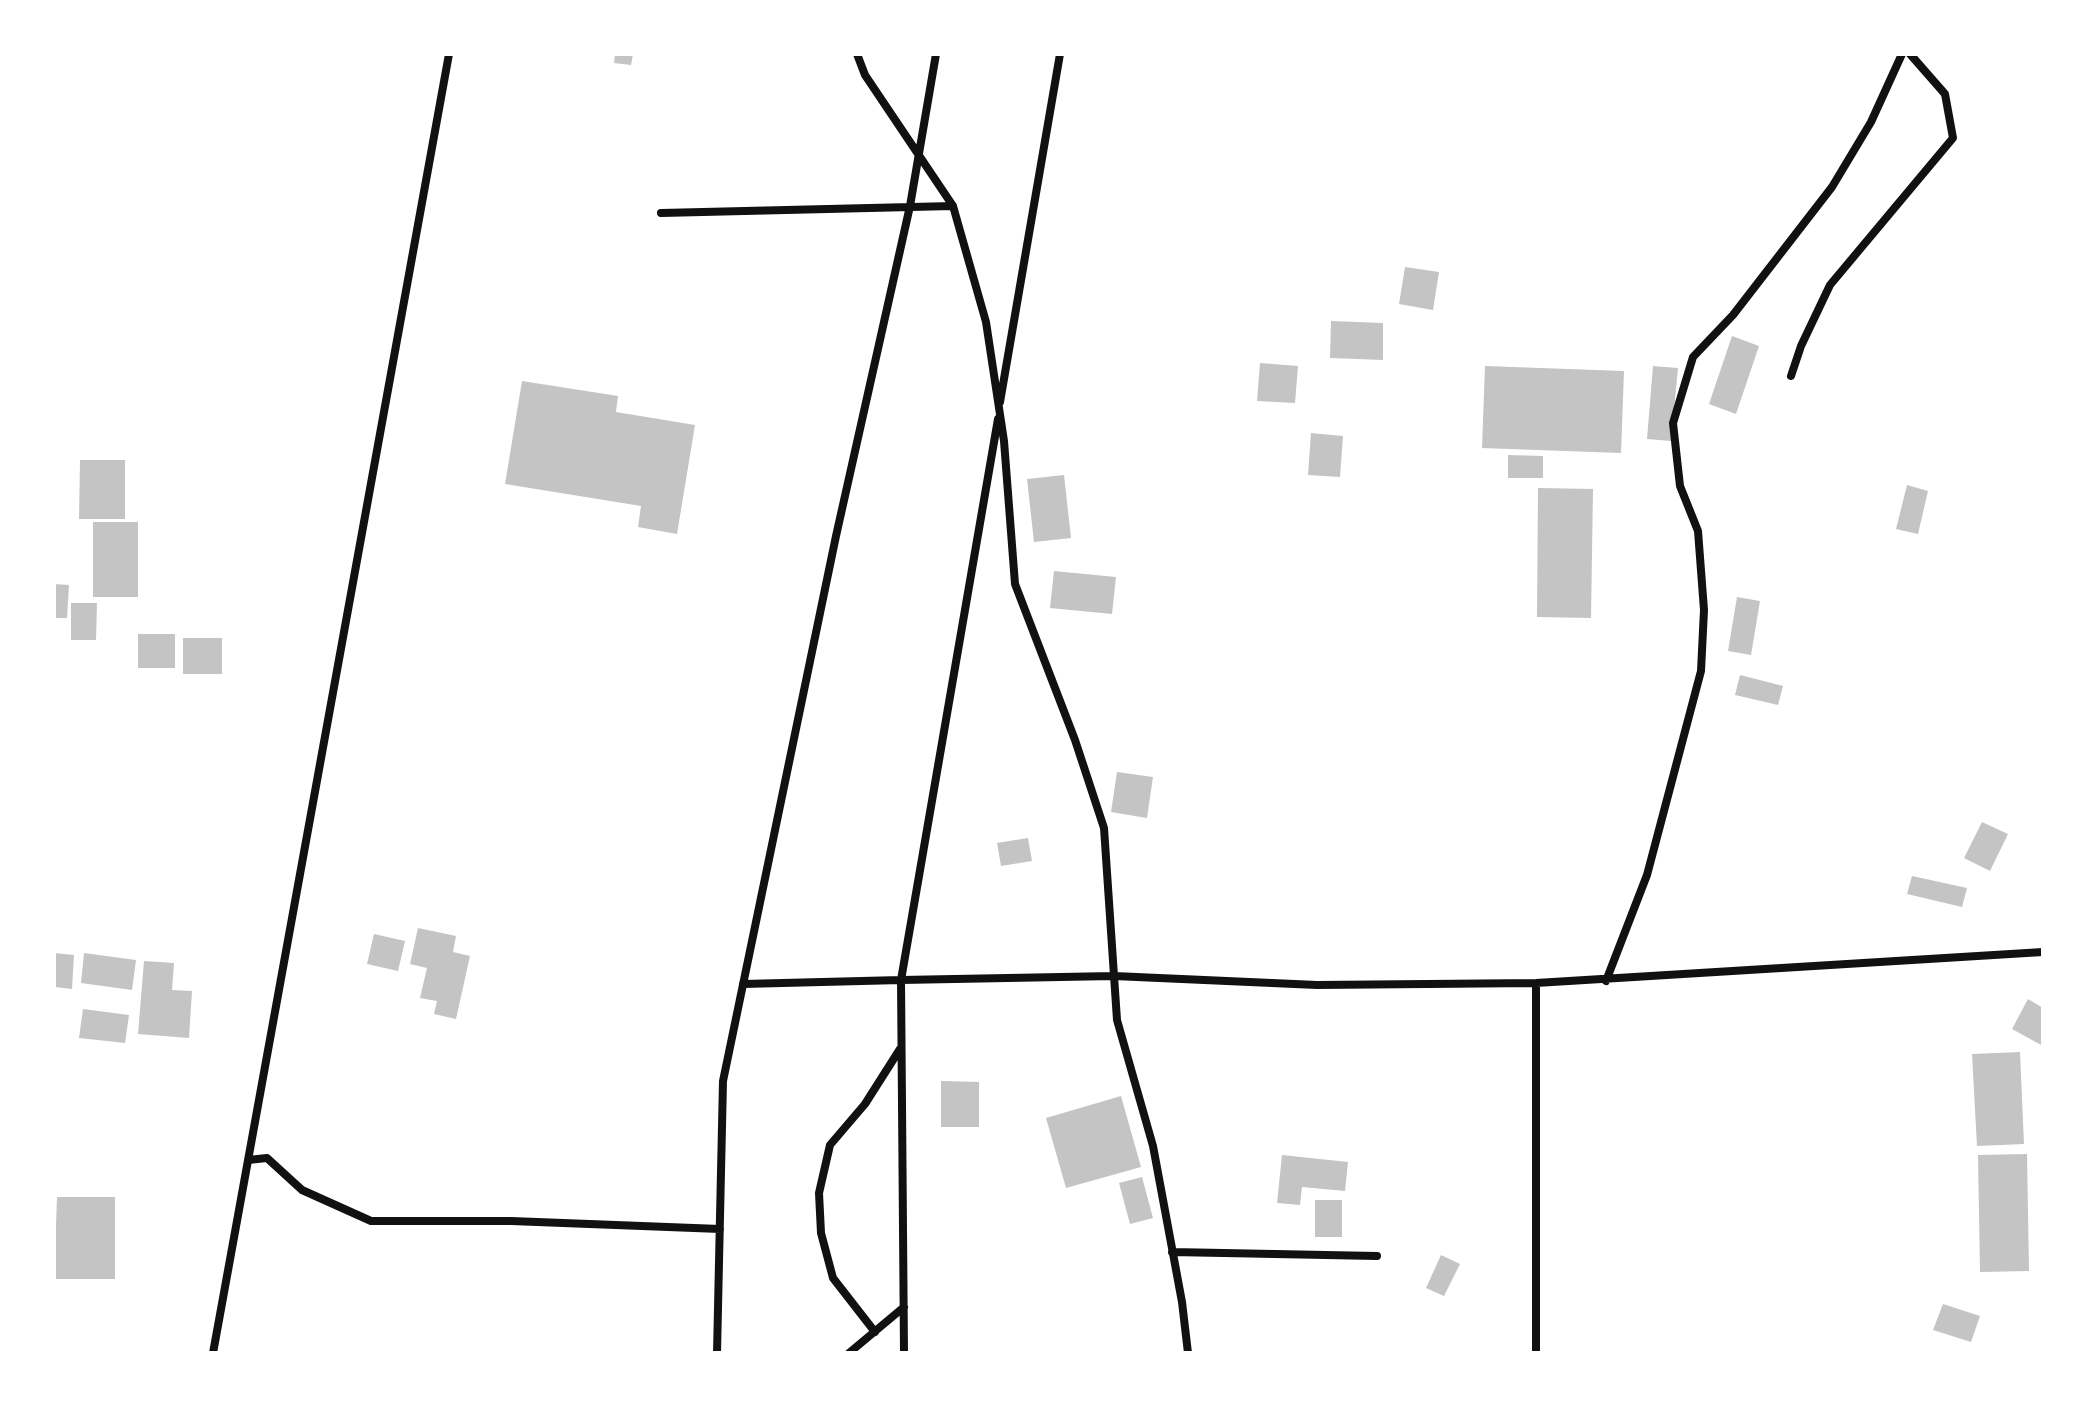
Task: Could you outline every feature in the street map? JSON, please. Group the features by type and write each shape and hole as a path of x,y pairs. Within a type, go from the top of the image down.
{"street":[{"path":"213,1353 449,54"},
{"path":"857,54 865,75 953,206 986,322 999,409 1015,584 1075,740 1104,828 1117,1020 1153,1146 1188,1353"},
{"path":"717,1353 723,1081 839,521 910,206 936,54"},
{"path":"904,1353 901,980 1060,54"},
{"path":"1606,981 1647,875 1701,671 1704,610 1698,531 1680,486 1673,423 1693,357 1743,304 1832,187 1871,122 1902,54"},
{"path":"1791,376 1801,346 1830,285 1953,138 1945,94 1910,54"},
{"path":"661,213 953,206"},
{"path":"743,984 1114,976 1317,985 1536,983 2043,952"},
{"path":"1536,983 1536,1353"},
{"path":"875,1332 833,1278 821,1233 819,1193 830,1145 865,1104 902,1047"},
{"path":"248,1160 267,1158 302,1190 371,1221 511,1221 720,1229"},
{"path":"1172,1252 1377,1256"},
{"path":"849,1353 904,1307"}],"building":[{"path":"615,54 633,54 631,65 614,63"},
{"path":"1405,267 1439,272 1433,310 1399,304"},
{"path":"1331,321 1383,323 1383,360 1330,358"},
{"path":"1732,336 1759,346 1736,414 1709,404"},
{"path":"1260,363 1298,366 1295,403 1257,401"},
{"path":"1485,366 1624,371 1621,453 1482,448"},
{"path":"1653,366 1678,368 1671,441 1647,439"},
{"path":"522,381 618,396 616,412 695,425 677,534 638,527 641,506 505,484"},
{"path":"1311,433 1343,436 1340,477 1308,475"},
{"path":"1508,455 1543,456 1543,478 1508,478"},
{"path":"80,460 125,460 125,519 79,519"},
{"path":"1064,475 1071,538 1034,542 1027,479"},
{"path":"1907,485 1928,491 1918,534 1896,529"},
{"path":"1538,488 1593,489 1591,618 1537,617"},
{"path":"93,522 138,522 138,597 93,597"},
{"path":"1054,571 1116,577 1112,614 1050,608"},
{"path":"54,584 69,585 67,618 54,618"},
{"path":"1737,597 1760,601 1751,655 1728,651"},
{"path":"71,603 97,603 96,640 71,640"},
{"path":"138,634 175,634 175,668 138,668"},
{"path":"183,638 222,638 222,674 183,674"},
{"path":"1740,675 1783,686 1778,705 1735,695"},
{"path":"1117,772 1153,777 1147,818 1111,812"},
{"path":"1982,822 2008,834 1990,871 1964,858"},
{"path":"1028,838 1032,861 1001,866 997,843"},
{"path":"1912,876 1967,888 1962,907 1907,894"},
{"path":"418,928 456,936 453,952 470,956 456,1019 434,1014 437,1001 420,998 427,968 410,964"},
{"path":"374,934 405,941 398,971 367,964"},
{"path":"54,953 74,955 72,989 54,987"},
{"path":"84,953 136,960 132,990 81,983"},
{"path":"144,961 174,963 172,990 192,991 189,1038 138,1034"},
{"path":"2028,999 2043,1008 2043,1046 2012,1029"},
{"path":"83,1009 129,1015 125,1043 79,1038"},
{"path":"2020,1052 2024,1144 1977,1146 1972,1054"},
{"path":"941,1081 979,1082 979,1127 941,1127"},
{"path":"1121,1096 1141,1167 1066,1188 1046,1118"},
{"path":"2027,1154 2029,1271 1980,1272 1978,1155"},
{"path":"1282,1155 1348,1162 1345,1191 1302,1187 1300,1205 1277,1203"},
{"path":"1142,1177 1153,1218 1130,1224 1119,1183"},
{"path":"57,1197 115,1197 115,1279 54,1279"},
{"path":"1315,1200 1342,1200 1342,1237 1315,1237"},
{"path":"1441,1255 1460,1264 1444,1296 1426,1288"},
{"path":"1943,1304 1980,1316 1971,1342 1933,1330"}]}
